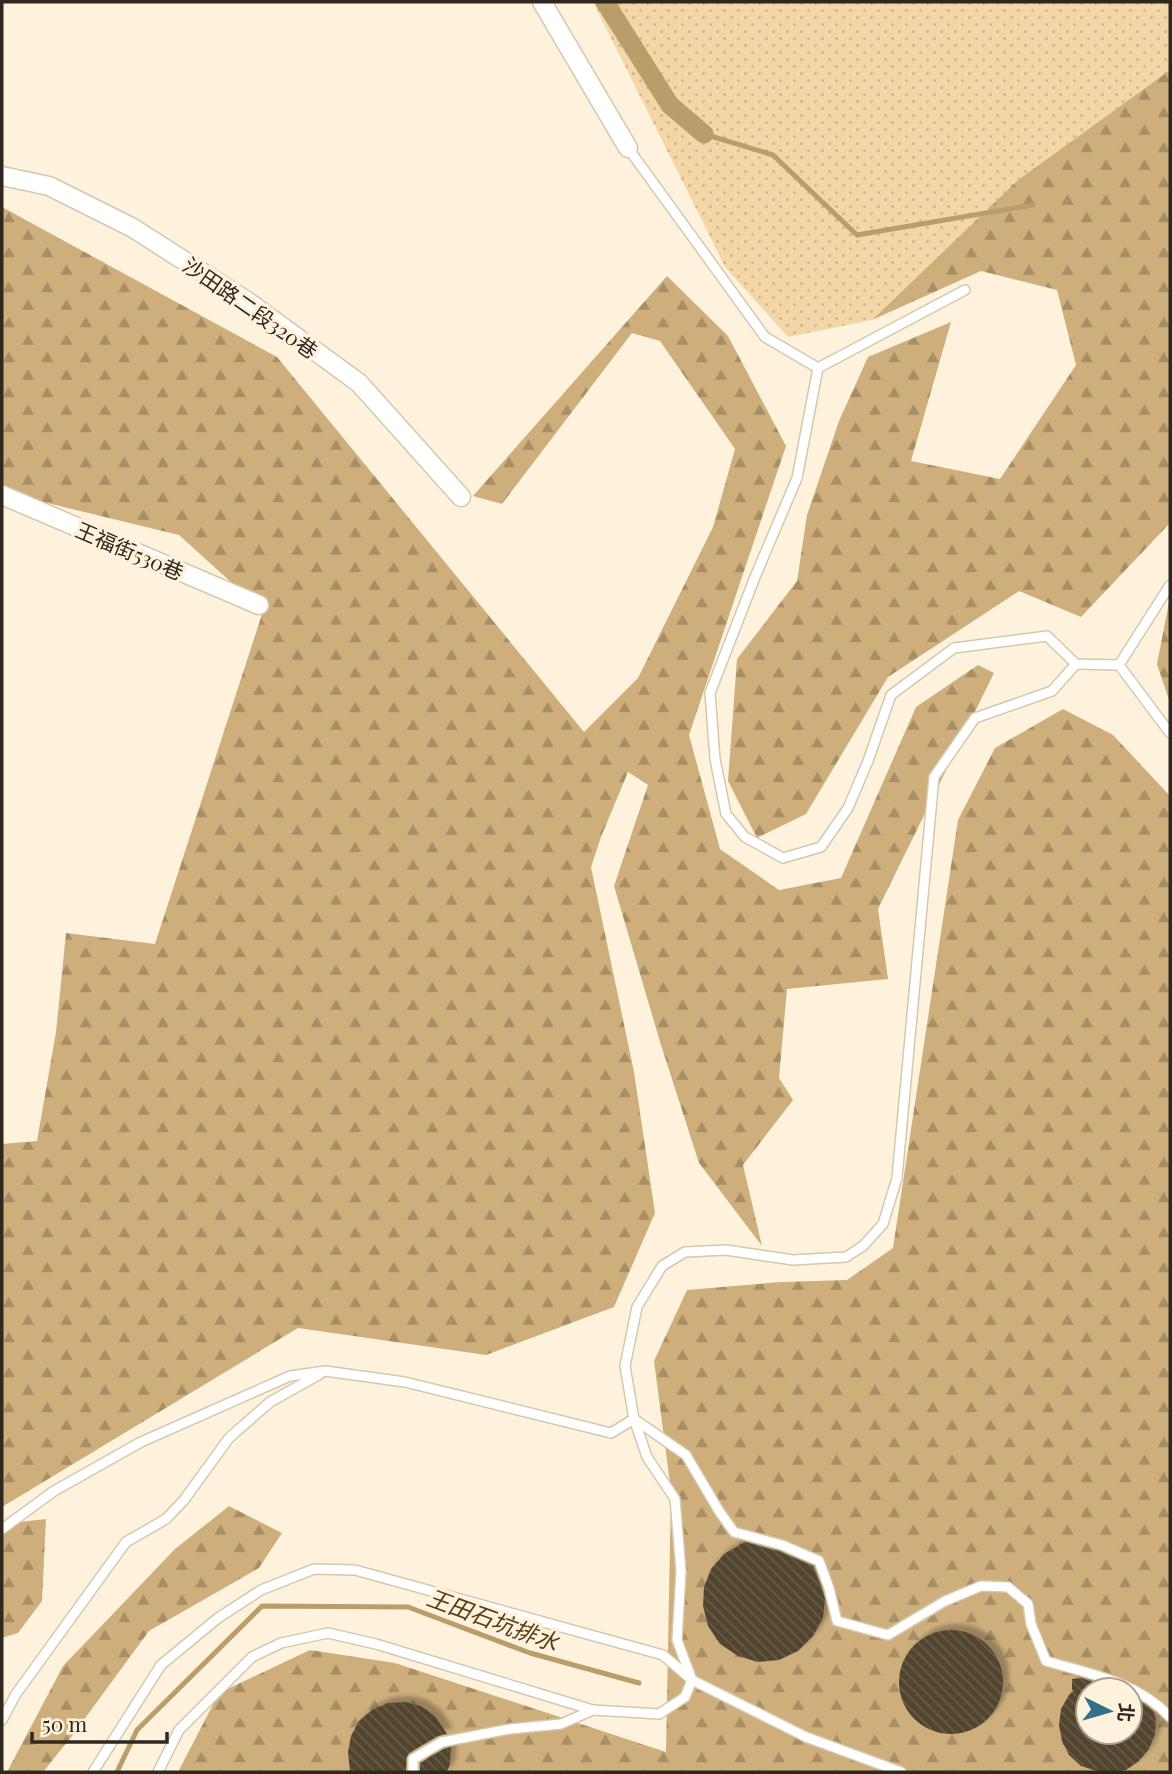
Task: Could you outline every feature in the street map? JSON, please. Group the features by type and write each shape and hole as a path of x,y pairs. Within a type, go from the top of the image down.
{"street":[{"path":"542,2 628,148"},
{"name":"沙田路二段320巷","path":"2,176 49,186 133,228 247,301 359,383 461,497"},
{"name":"王福街530巷","path":"2,495 259,605"}],"lane":[{"path":"628,148 765,337 818,368"},
{"path":"818,368 965,290"},
{"path":"818,368 797,478 710,693 715,759 726,814 745,837 783,858 821,847 848,807 868,761 891,695 954,648 1047,636 1076,664 1119,665"},
{"path":"1119,665 1170,585"},
{"path":"158,1772 179,1730 252,1657 281,1643 328,1633 376,1643 593,1710 659,1714 685,1697 692,1680 677,1640 681,1571 675,1499 646,1457 634,1419 625,1366 638,1307 662,1266 685,1252 726,1250 793,1260 846,1257 863,1246 883,1224 897,1178 934,778 975,718 1052,691 1076,664"},
{"path":"1119,665 1170,733"},
{"path":"2,1529 54,1491 141,1442 290,1376 325,1371 404,1382 611,1433 634,1419"},
{"path":"2,1720 16,1694 126,1542 166,1519 184,1500 229,1438 270,1402 325,1371"},
{"path":"634,1419 686,1455 734,1532 782,1545 819,1562 837,1621 888,1634 945,1601 981,1586 1008,1587 1028,1604 1031,1624 1046,1661 1118,1682 1158,1704 1170,1717"},
{"path":"93,1772 161,1664 218,1618 261,1590 314,1569 355,1570 663,1655 692,1680 806,1737 901,1772"},
{"path":"413,1772 413,1759 442,1742 510,1729 561,1724 593,1710"}],"shaded area":[{"path":"593,2 1170,2 1170,70 1018,180 872,320 788,337 725,267"}],"green space":[{"path":"1170,70 1170,523 1081,617 1019,591 888,677 806,814 757,838 728,781 737,659 797,581 807,515 839,421 868,357 951,322 911,461 1000,479 1076,365 1057,290 981,271 872,320 1018,180"},
{"path":"2,207 277,357 584,732 638,678 713,527 735,449 660,341 632,333 502,504 473,496 667,276 728,336 786,446 689,735 720,849 779,890 841,878 916,707 978,665 994,673 878,909 888,979 787,989 779,1078 793,1100 743,1165 762,1246 699,1163 614,886 648,785 628,772 591,867 634,1072 655,1213 614,1307 486,1355 298,1328 2,1507 2,1144 37,1141 56,1032 66,933 155,944 263,611 179,535 2,492"},
{"path":"1170,597 1170,703 1157,664"},
{"path":"1063,709 1113,735 1170,796 1170,1772 178,1772 219,1693 310,1650 395,1663 666,1752 671,1491 654,1361 687,1290 781,1282 847,1280 893,1248 958,820 995,748"},
{"path":"229,1506 282,1533 259,1568 149,1631 43,1772 7,1772 63,1666 175,1549"},
{"path":"46,1519 42,1601 18,1633 2,1638 2,1531 11,1523"}],"building":[{"path":"745,1542 780,1552 813,1566 825,1599 823,1618 813,1636 798,1651 779,1660 758,1662 738,1656 720,1644 708,1626 703,1606 704,1587 711,1569 724,1554"},
{"path":"951,1630 971,1634 988,1645 999,1662 1003,1682 999,1702 988,1719 971,1730 951,1734 931,1730 914,1719 903,1702 899,1682 903,1662 914,1645 931,1634"},
{"path":"1074,1690 1074,1746 1144,1746 1144,1705 1153,1711 1156,1719 1155,1734 1149,1749 1139,1761 1126,1770 1100,1772 1081,1766 1069,1755 1062,1741 1059,1725 1061,1709"},
{"path":"405,1702 421,1706 435,1716 447,1734 438,1736 409,1753 406,1758 406,1772 350,1772 348,1752 351,1736 359,1721 372,1710 388,1703"},
{"path":"451,1747 447,1772 420,1772 420,1763"}],"waterway":[{"path":"605,2 670,105 704,134"},
{"path":"704,134 773,155 857,235 1033,205"},
{"name":"王田石坑排水","path":"117,1772 137,1730 262,1606 408,1607 530,1653 639,1683"}]}
